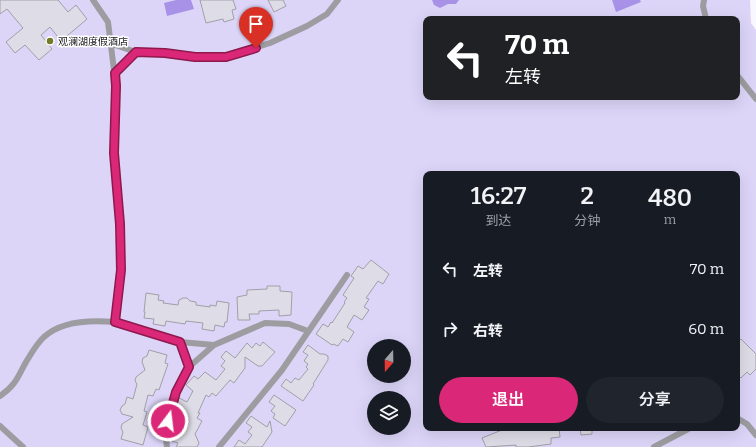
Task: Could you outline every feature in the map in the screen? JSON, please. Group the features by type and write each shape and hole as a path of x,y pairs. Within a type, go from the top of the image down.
{"street":[{"path":"93,0 108,22 112,44 116,86 114,153 120,224 121,270 115,322"},
{"path":"112,44 136,52 165,53 195,57 226,57 270,43 307,26 327,14 338,0"},
{"path":"704,0 703,6 705,16"},
{"path":"115,73 136,52"},
{"path":"740,79 756,99"},
{"path":"219,447 282,370 347,275"},
{"path":"0,396 12,387 27,361 44,337 61,326 100,320 115,322 180,342 214,345"},
{"path":"166,447 168,421 176,392 189,367 214,345 265,323 289,324 308,330"},
{"path":"180,342 189,367"},
{"path":"740,420 747,424 756,435"},
{"path":"0,426 22,447"},
{"path":"654,447 684,431"}],"shaded area":[{"path":"0,0 750,0 751,23 756,30 756,447 0,447"},
{"path":"176,0 191,0 194,9 167,16 164,3"},
{"path":"432,0 459,0 456,4 448,4 440,8 434,5"},
{"path":"612,0 640,0 641,2 616,12"}],"building":[{"path":"0,0 58,0 68,12 76,5 87,19 61,41 50,27 41,35 52,49 39,60 25,45 15,53 6,42 23,28 7,9 0,14"},
{"path":"200,0 233,0 236,9 232,10 234,19 224,22 223,19 206,23"},
{"path":"268,0 283,0 286,6 274,12"},
{"path":"371,260 389,274 383,284 378,281 366,298 369,299 364,307 369,310 362,320 354,315 347,327 354,332 348,342 343,339 338,346 332,345 316,334 323,324 328,327 331,322 332,323 345,303 344,302 347,298 343,295 354,278 351,276 358,266 363,269"},
{"path":"267,286 280,286 280,291 292,292 291,315 279,316 279,310 259,311 259,314 249,314 250,320 238,320 237,297 247,295 247,290 267,289"},
{"path":"146,293 159,295 158,300 164,301 163,303 178,305 179,300 183,298 196,302 196,305 210,307 210,305 216,306 217,301 229,303 227,322 225,322 224,327 215,325 214,331 202,329 203,323 186,321 185,324 166,321 165,326 153,324 154,319 144,318"},
{"path":"741,339 756,354 756,369 750,375 747,372 741,378 740,377"},
{"path":"263,342 275,352 262,366 258,366 245,357 245,368 234,383 230,380 216,396 212,393 209,397 206,395 197,418 202,421 195,434 199,443 197,447 176,447 178,443 172,441 180,422 175,420 179,411 175,410 179,398 187,402 193,391 186,385 194,376 198,379 205,372 216,380 225,369 221,366 225,361 221,357 226,351 235,358 247,343 252,348 256,343 260,346"},
{"path":"308,345 320,354 328,356 328,360 303,401 281,386 286,379 291,383 295,378 299,380 308,369 306,367 308,364 304,361 308,355 303,352"},
{"path":"149,350 167,355 165,363 168,364 159,390 156,389 153,396 148,395 144,411 147,412 143,425 148,427 143,445 121,439 123,432 121,428 122,424 133,417 122,414 120,410 125,404 127,397 133,399 137,384 135,381 136,377 145,370 142,362 143,358 147,356"},
{"path":"274,395 296,410 285,426 273,418 275,414 271,411 275,406 269,402"},
{"path":"251,416 267,427 270,421 272,432 262,447 234,447 239,440 245,444 252,435 248,432 252,427 246,423"},
{"path":"500,431 559,431 560,437 551,438 551,444 528,447 516,447 516,445 486,447 482,438"},
{"path":"580,431 592,431 592,434 581,435"}],"place":[{"name":"观澜湖度假酒店","path":"50,41"}],"route":[{"path":"168,421 176,392 189,367 180,342 115,322 121,270 120,224 114,153 115,73 136,52 165,53 195,57 226,57 256,48"}]}
